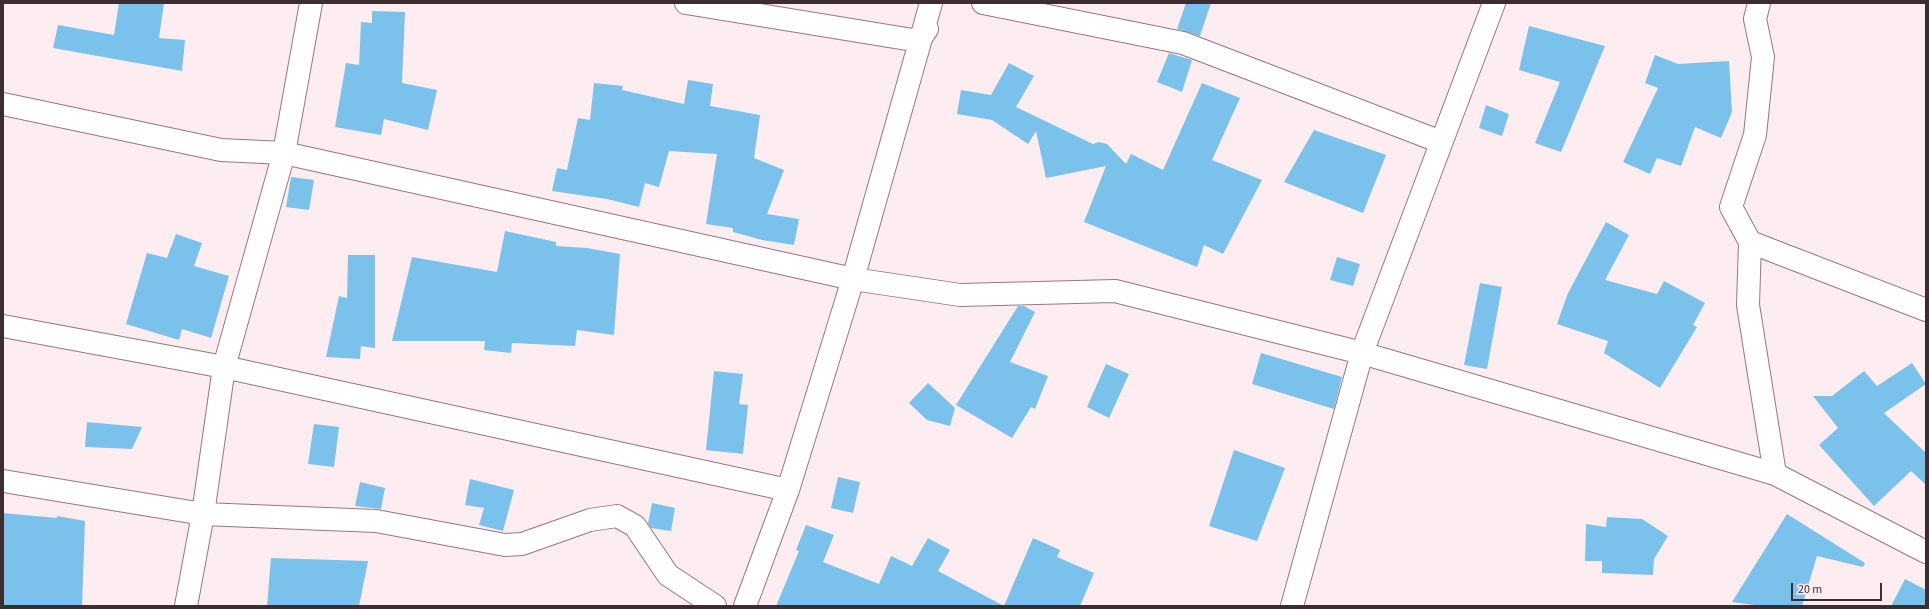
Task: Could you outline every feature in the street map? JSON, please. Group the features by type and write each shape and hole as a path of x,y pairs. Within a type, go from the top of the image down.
{"street":[{"path":"186,606 203,514 224,367 284,153 311,3"},
{"path":"686,3 919,41"},
{"path":"745,606 788,490 853,279 919,41 931,3"},
{"path":"919,41 944,3"},
{"path":"984,3 1184,43 1441,142"},
{"path":"1292,606 1362,353 1494,3"},
{"path":"1759,3 1755,19 1763,58 1755,135 1731,207 1750,242 1748,305 1775,474"},
{"path":"3,104 221,150 284,153 853,279 960,295 1115,291 1362,353 1775,474 1926,552"},
{"path":"1750,242 1926,310"},
{"path":"3,326 224,367 788,490"},
{"path":"3,481 203,514 376,521 505,546 522,544 590,520 617,516 635,526 668,575 715,606"}],"building":[{"path":"119,3 164,3 159,38 185,40 182,71 53,48 58,25 114,35"},
{"path":"1186,3 1211,3 1200,36 1177,29"},
{"path":"372,11 405,12 402,83 437,90 428,130 384,119 381,135 335,127 346,63 359,65 361,22 372,23"},
{"path":"1529,26 1605,46 1561,152 1535,143 1560,82 1519,70"},
{"path":"1169,53 1192,60 1182,92 1157,82"},
{"path":"1655,55 1678,64 1729,61 1732,112 1721,138 1695,127 1681,166 1657,158 1650,174 1623,162 1658,88 1645,83"},
{"path":"1009,63 1034,76 1016,107 1093,144 1099,142 1107,144 1126,164 1131,154 1163,170 1202,83 1240,98 1212,160 1262,180 1223,254 1204,245 1197,267 1084,222 1106,166 1046,178 1036,131 1028,144 992,120 957,114 961,90 991,95"},
{"path":"688,80 713,84 710,106 760,115 754,158 784,170 767,214 799,219 794,245 762,240 733,232 733,228 706,224 717,154 669,151 659,187 645,183 639,207 607,199 552,191 557,168 567,170 578,118 590,120 594,83 623,86 622,90 684,104"},
{"path":"1486,105 1509,114 1502,136 1479,128"},
{"path":"1314,130 1386,155 1363,213 1284,182"},
{"path":"291,177 314,180 309,210 286,207"},
{"path":"1606,222 1629,235 1605,280 1657,294 1664,281 1705,303 1693,325 1697,327 1660,388 1604,353 1608,341 1557,324 1568,293"},
{"path":"505,231 556,242 556,246 587,248 620,254 614,335 577,330 575,346 512,343 511,353 484,350 485,341 392,341 412,257 497,272"},
{"path":"176,234 202,243 194,266 229,276 211,338 182,329 179,340 126,324 147,253 167,258"},
{"path":"348,255 375,255 375,348 361,346 360,359 326,357 339,296 347,298"},
{"path":"1337,257 1360,264 1353,286 1330,280"},
{"path":"1480,283 1502,287 1487,369 1464,365"},
{"path":"1018,306 1024,306 1035,312 1010,362 1048,376 1035,409 1031,407 1012,438 956,405"},
{"path":"1261,353 1342,377 1334,409 1252,384"},
{"path":"1912,363 1926,384 1884,413 1926,453 1926,485 1911,471 1874,506 1819,445 1838,428 1813,396 1832,396 1864,371 1877,386"},
{"path":"1106,364 1129,374 1109,418 1087,407"},
{"path":"714,371 743,374 739,404 748,405 743,454 706,450"},
{"path":"928,383 955,408 950,426 927,420 909,403"},
{"path":"87,422 142,427 132,449 85,447"},
{"path":"314,424 339,427 334,467 308,464"},
{"path":"1234,450 1285,468 1257,541 1209,526"},
{"path":"838,477 860,482 853,513 831,508"},
{"path":"470,479 514,490 503,531 479,525 484,508 465,505"},
{"path":"360,482 385,488 381,509 355,506"},
{"path":"652,503 675,508 671,531 651,528 648,523"},
{"path":"3,513 57,518 57,516 85,521 82,606 3,606"},
{"path":"1787,514 1865,563 1863,567 1817,556 1802,606 1761,606 1732,602"},
{"path":"1607,517 1642,519 1668,536 1654,559 1653,575 1602,573 1602,561 1585,561 1586,524 1606,527"},
{"path":"806,525 834,535 823,562 879,584 891,556 912,566 928,538 950,550 938,571 1004,606 776,606 799,551 796,550"},
{"path":"1033,538 1060,550 1057,557 1094,573 1080,606 1004,606"},
{"path":"271,558 368,561 359,606 267,606"},
{"path":"1905,579 1926,590 1926,606 1891,606"}]}
